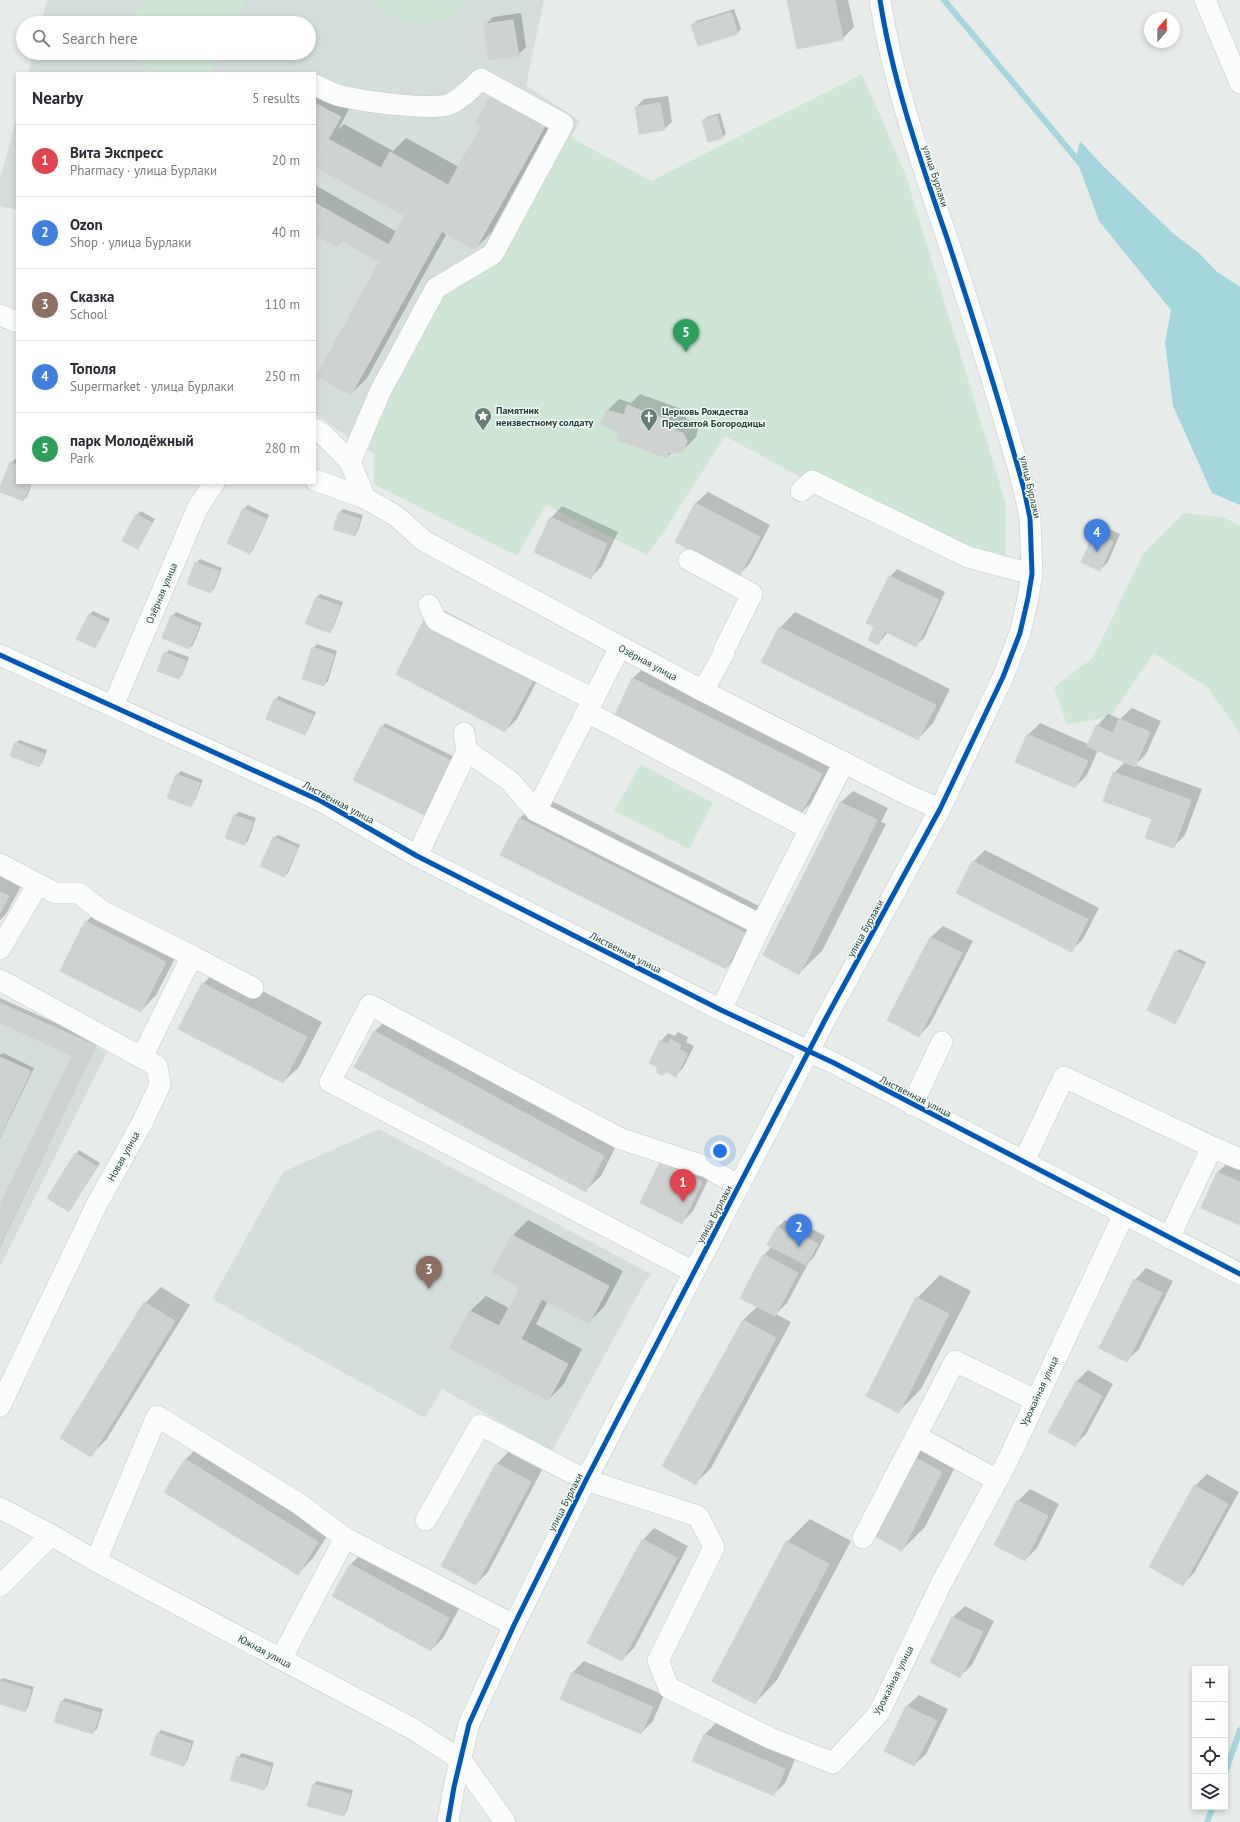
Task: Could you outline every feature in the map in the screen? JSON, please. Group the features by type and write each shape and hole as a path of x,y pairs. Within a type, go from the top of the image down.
{"street":[{"name":"улица Бурлаки","path":"448,1822 454,1787 469,1724 514,1625 586,1480 694,1272 809,1052 940,809 1003,678 1020,633 1032,574 1030,518 1024,490 950,248 911,131 886,40 880,0"},
{"path":"1205,0 1240,83"},
{"path":"316,85 342,96 420,106 448,104 467,92 481,79 563,124 493,254 436,288 380,392 350,462"},
{"path":"0,315 16,322"},
{"path":"316,430 324,435 350,462 365,498"},
{"name":"Озёрная улица","path":"316,480 365,498 396,516 424,541 703,691 940,809"},
{"path":"801,490 812,481 968,557 1032,574"},
{"name":"Озёрная улица","path":"113,706 198,507 213,484"},
{"path":"689,560 752,594 721,647 724,653 703,691"},
{"path":"429,605 436,620 810,829"},
{"path":"536,811 620,647"},
{"name":"Лиственная улица","path":"0,655 321,801 417,856 721,1010 834,1063 1240,1274"},
{"path":"417,856 466,742 510,781 536,811 761,925"},
{"path":"721,1010 761,925 844,762"},
{"path":"0,864 55,893 79,893 100,910 253,988"},
{"path":"0,949 38,884"},
{"path":"142,1057 192,956"},
{"name":"Новая улица","path":"0,980 157,1066 160,1085 142,1123 97,1204 0,1406"},
{"path":"694,1272 330,1082 368,1007 370,1005 621,1139 707,1167 740,1186"},
{"path":"912,1104 942,1042"},
{"path":"1024,1161 1064,1077 1240,1159"},
{"path":"1169,1238 1212,1146"},
{"name":"Урожайная улица","path":"586,1480 698,1516 714,1547 658,1661 669,1688 770,1738 833,1763 879,1713 942,1582 997,1480 1124,1214"},
{"path":"863,1538 955,1361 1035,1400"},
{"path":"96,1562 157,1416 298,1503 345,1538 514,1625"},
{"path":"426,1520 480,1425 586,1480"},
{"path":"916,1436 997,1480"},
{"name":"Южная улица","path":"0,1508 51,1535 96,1562 413,1729 461,1760 505,1822"},
{"path":"0,1586 51,1535"},
{"path":"281,1659 345,1538"}],"shaded area":[{"path":"47,0 544,0 526,85 580,121 479,294 381,457 367,450 316,415 316,72 28,72 31,60 316,60 316,16 43,16"},
{"path":"16,119 16,210 0,206 0,180"},
{"path":"0,1003 107,1052 0,1267"},
{"path":"379,1129 651,1274 646,1280 552,1451 442,1389 425,1418 212,1299 283,1172"}],"green space":[{"path":"146,0 246,0 238,16 138,16"},
{"path":"374,0 466,0 456,12 447,18 434,23 424,24 405,22 387,14"},
{"path":"135,60 216,60 210,72 160,72 145,67"},
{"path":"862,74 905,173 1006,504 1005,564 811,483 725,436 662,535 647,555 546,505 517,556 374,484 373,423 447,288 491,262 565,134 651,181"},
{"path":"1184,513 1222,517 1240,525 1240,734 1208,688 1154,653 1111,716 1067,725 1054,687 1093,658 1143,554"},
{"path":"641,764 713,803 689,849 614,811"}],"water":[{"path":"1080,141 1104,167 1174,234 1200,254 1216,271 1240,287 1240,505 1212,493 1173,406 1165,343 1171,310 1099,221 1076,158"}],"building":[{"path":"787,0 835,0 843,40 797,49"},
{"path":"731,12 738,34 698,46 691,25"},
{"path":"513,20 519,56 489,60 484,24"},
{"path":"491,95 545,126 530,153 475,123"},
{"path":"660,103 665,130 639,134 635,107"},
{"path":"316,104 341,117 316,160"},
{"path":"717,116 723,138 708,142 702,120"},
{"path":"481,126 530,153 475,250 427,223"},
{"path":"328,139 381,168 390,152 448,185 427,223 407,212 405,216 316,168 316,160"},
{"path":"316,204 389,245 379,262 340,240 336,247 316,236"},
{"path":"407,212 442,231 351,395 316,376"},
{"name":"Церковь Рождества Пресвятой Богородицы","path":"627,405 676,423 675,431 683,433 687,441 684,450 675,454 668,452 667,458 616,440 618,432 601,425 606,410 624,415"},
{"path":"10,462 16,465 16,484 31,484 23,501 0,492 0,487"},
{"path":"695,503 760,537 739,576 675,542"},
{"path":"243,508 266,519 250,554 227,543"},
{"path":"339,512 360,519 355,536 333,529"},
{"path":"136,514 152,523 138,549 122,541"},
{"path":"550,517 607,544 591,579 534,552"},
{"path":"1094,533 1113,542 1100,571 1081,562"},
{"path":"195,562 219,571 211,593 187,584"},
{"path":"889,576 912,587 890,634 885,631 878,645 868,640 874,626 866,623"},
{"path":"912,587 939,600 916,647 890,634"},
{"path":"316,597 340,606 330,633 305,624"},
{"path":"89,614 108,623 95,648 76,639"},
{"path":"171,615 199,627 189,649 162,638"},
{"path":"425,618 535,676 505,732 396,674"},
{"path":"779,627 936,705 918,740 761,662"},
{"path":"312,647 334,655 324,686 302,679"},
{"path":"164,652 186,661 179,679 157,671"},
{"path":"632,678 822,774 800,815 613,719"},
{"path":"274,699 313,715 305,735 266,719"},
{"path":"1119,719 1150,732 1135,767 1087,746 1096,725 1113,733"},
{"path":"381,726 452,761 424,815 353,780"},
{"path":"1027,734 1088,761 1075,788 1015,762"},
{"path":"15,742 44,754 39,767 10,756"},
{"path":"1113,772 1191,800 1174,848 1145,838 1152,819 1103,801"},
{"path":"176,774 200,783 191,807 167,798"},
{"path":"840,802 877,820 864,847 827,829"},
{"path":"234,815 253,822 244,845 225,838"},
{"path":"519,818 745,933 726,969 500,855"},
{"path":"827,829 864,847 799,975 763,955"},
{"path":"273,837 298,848 284,877 260,866"},
{"path":"972,861 1061,906 1044,938 956,893"},
{"path":"0,892 9,896 0,913"},
{"path":"1061,906 1088,919 1072,952 1044,938"},
{"path":"85,921 166,962 141,1012 60,971"},
{"path":"930,937 962,953 919,1037 887,1020"},
{"path":"1175,951 1203,965 1175,1024 1147,1010"},
{"path":"202,983 307,1037 283,1083 178,1029"},
{"path":"0,1003 96,1046 0,1245 0,1205 72,1056 0,1023"},
{"path":"374,1031 604,1156 586,1192 354,1067"},
{"path":"670,1039 681,1045 679,1049 687,1054 676,1077 667,1072 662,1075 657,1073 657,1067 649,1063 660,1040 668,1044"},
{"path":"0,1057 31,1071 0,1136"},
{"path":"75,1153 97,1167 69,1212 47,1198"},
{"path":"660,1162 702,1182 682,1224 640,1203"},
{"path":"1217,1172 1240,1182 1240,1225 1201,1208"},
{"path":"777,1227 789,1234 791,1229 818,1244 806,1265 767,1245"},
{"path":"512,1235 609,1286 589,1324 542,1299 521,1339 568,1364 548,1401 449,1348 470,1311 499,1326 520,1287 492,1272"},
{"path":"763,1254 798,1273 775,1316 740,1298"},
{"path":"1134,1279 1162,1293 1127,1362 1099,1348"},
{"path":"916,1297 949,1314 899,1413 866,1396"},
{"path":"144,1302 175,1321 91,1457 60,1438"},
{"path":"743,1320 776,1338 696,1485 662,1466"},
{"path":"1076,1381 1102,1396 1075,1446 1048,1432"},
{"path":"910,1455 942,1472 902,1551 871,1534"},
{"path":"185,1459 318,1542 298,1575 164,1492"},
{"path":"496,1463 531,1482 476,1585 441,1566"},
{"path":"1194,1485 1228,1504 1183,1586 1149,1567"},
{"path":"1017,1500 1048,1516 1025,1561 994,1545"},
{"path":"642,1539 677,1558 622,1661 587,1643"},
{"path":"786,1541 829,1564 755,1704 712,1681"},
{"path":"350,1564 449,1618 431,1651 332,1596"},
{"path":"952,1617 983,1632 960,1678 930,1662"},
{"path":"572,1672 653,1707 641,1734 560,1699"},
{"path":"0,1681 31,1690 25,1712 0,1704"},
{"path":"61,1701 100,1713 93,1734 54,1722"},
{"path":"906,1706 937,1721 914,1766 884,1751"},
{"path":"157,1733 191,1744 184,1766 150,1755"},
{"path":"704,1734 785,1769 774,1796 692,1761"},
{"path":"237,1756 271,1767 264,1790 230,1780"},
{"path":"313,1784 350,1794 344,1816 307,1806"}],"waterway":[{"path":"944,0 1080,163"},
{"path":"1228,1764 1240,1730"},
{"path":"1207,1822 1212,1810"}],"cycle path":[{"path":"448,1822 454,1787 469,1724 514,1625 586,1480 826,1018 940,809 1003,677 1020,633 1032,574 1030,518 1024,489 978,334 918,152 900,92 892,62 880,0"},
{"path":"0,655 321,801 417,856 721,1010 834,1063 1240,1274"}],"place":[{"name":"парк Молодёжный","path":"686,352"},
{"name":"Памятник неизвестному солдату","path":"483,431"},
{"name":"Церковь Рождества Пресвятой Богородицы","path":"649,432"},
{"name":"Тополя","path":"1097,552"},
{"name":"Вита Экспресс","path":"683,1202"},
{"name":"Ozon","path":"799,1247"},
{"name":"Сказка","path":"429,1289"}]}
